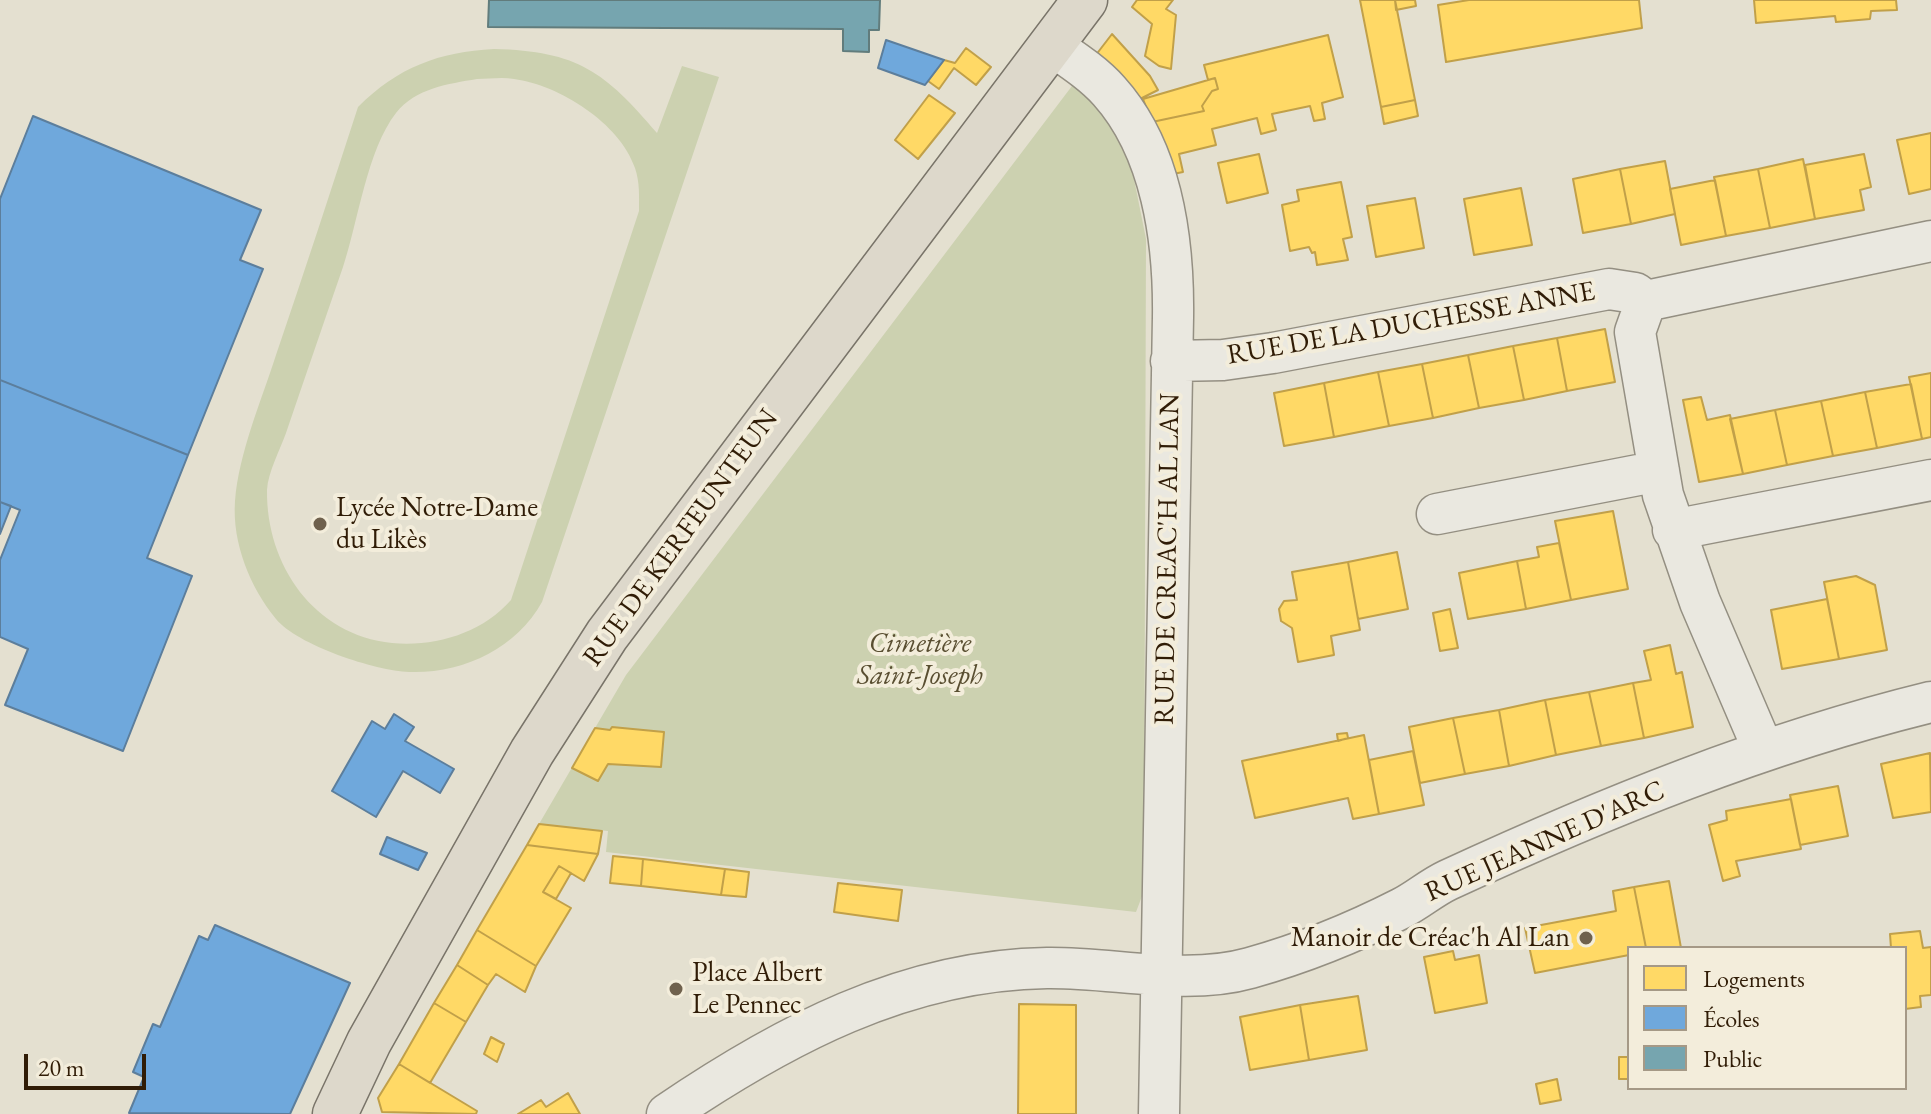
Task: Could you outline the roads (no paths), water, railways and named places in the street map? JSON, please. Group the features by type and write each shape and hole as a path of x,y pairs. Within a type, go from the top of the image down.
{"main road":[{"name":"RUE DE KERFEUNTEUN","path":"335,1114 369,1042 532,752 601,644 1085,0"}],"street":[{"name":"RUE DE CREAC'H AL LAN","path":"1051,45 1111,93 1144,150 1171,243 1159,1114"},
{"name":"RUE DE LA DUCHESSE ANNE","path":"1171,361 1223,360 1273,353 1609,289 1635,293 1646,301 1931,241"},
{"path":"1646,301 1635,332 1659,471 1673,530 1763,749"},
{"path":"1437,514 1659,471"},
{"path":"1673,530 1931,480"},
{"name":"RUE JEANNE D'ARC","path":"667,1114 796,1036 861,1005 915,986 1017,969 1233,972 1277,959 1403,907 1445,881 1763,749 1830,727 1931,702"}],"place":[{"name":"Lycée Notre-Dame du Likès","path":"320,524"},
{"name":"Manoir de Créac'h Al Lan","path":"1586,938"},
{"name":"Place Albert Le Pennec","path":"676,989"}],"park label":[{"name":"Cimetière Saint-Joseph","path":"920,660"}]}
